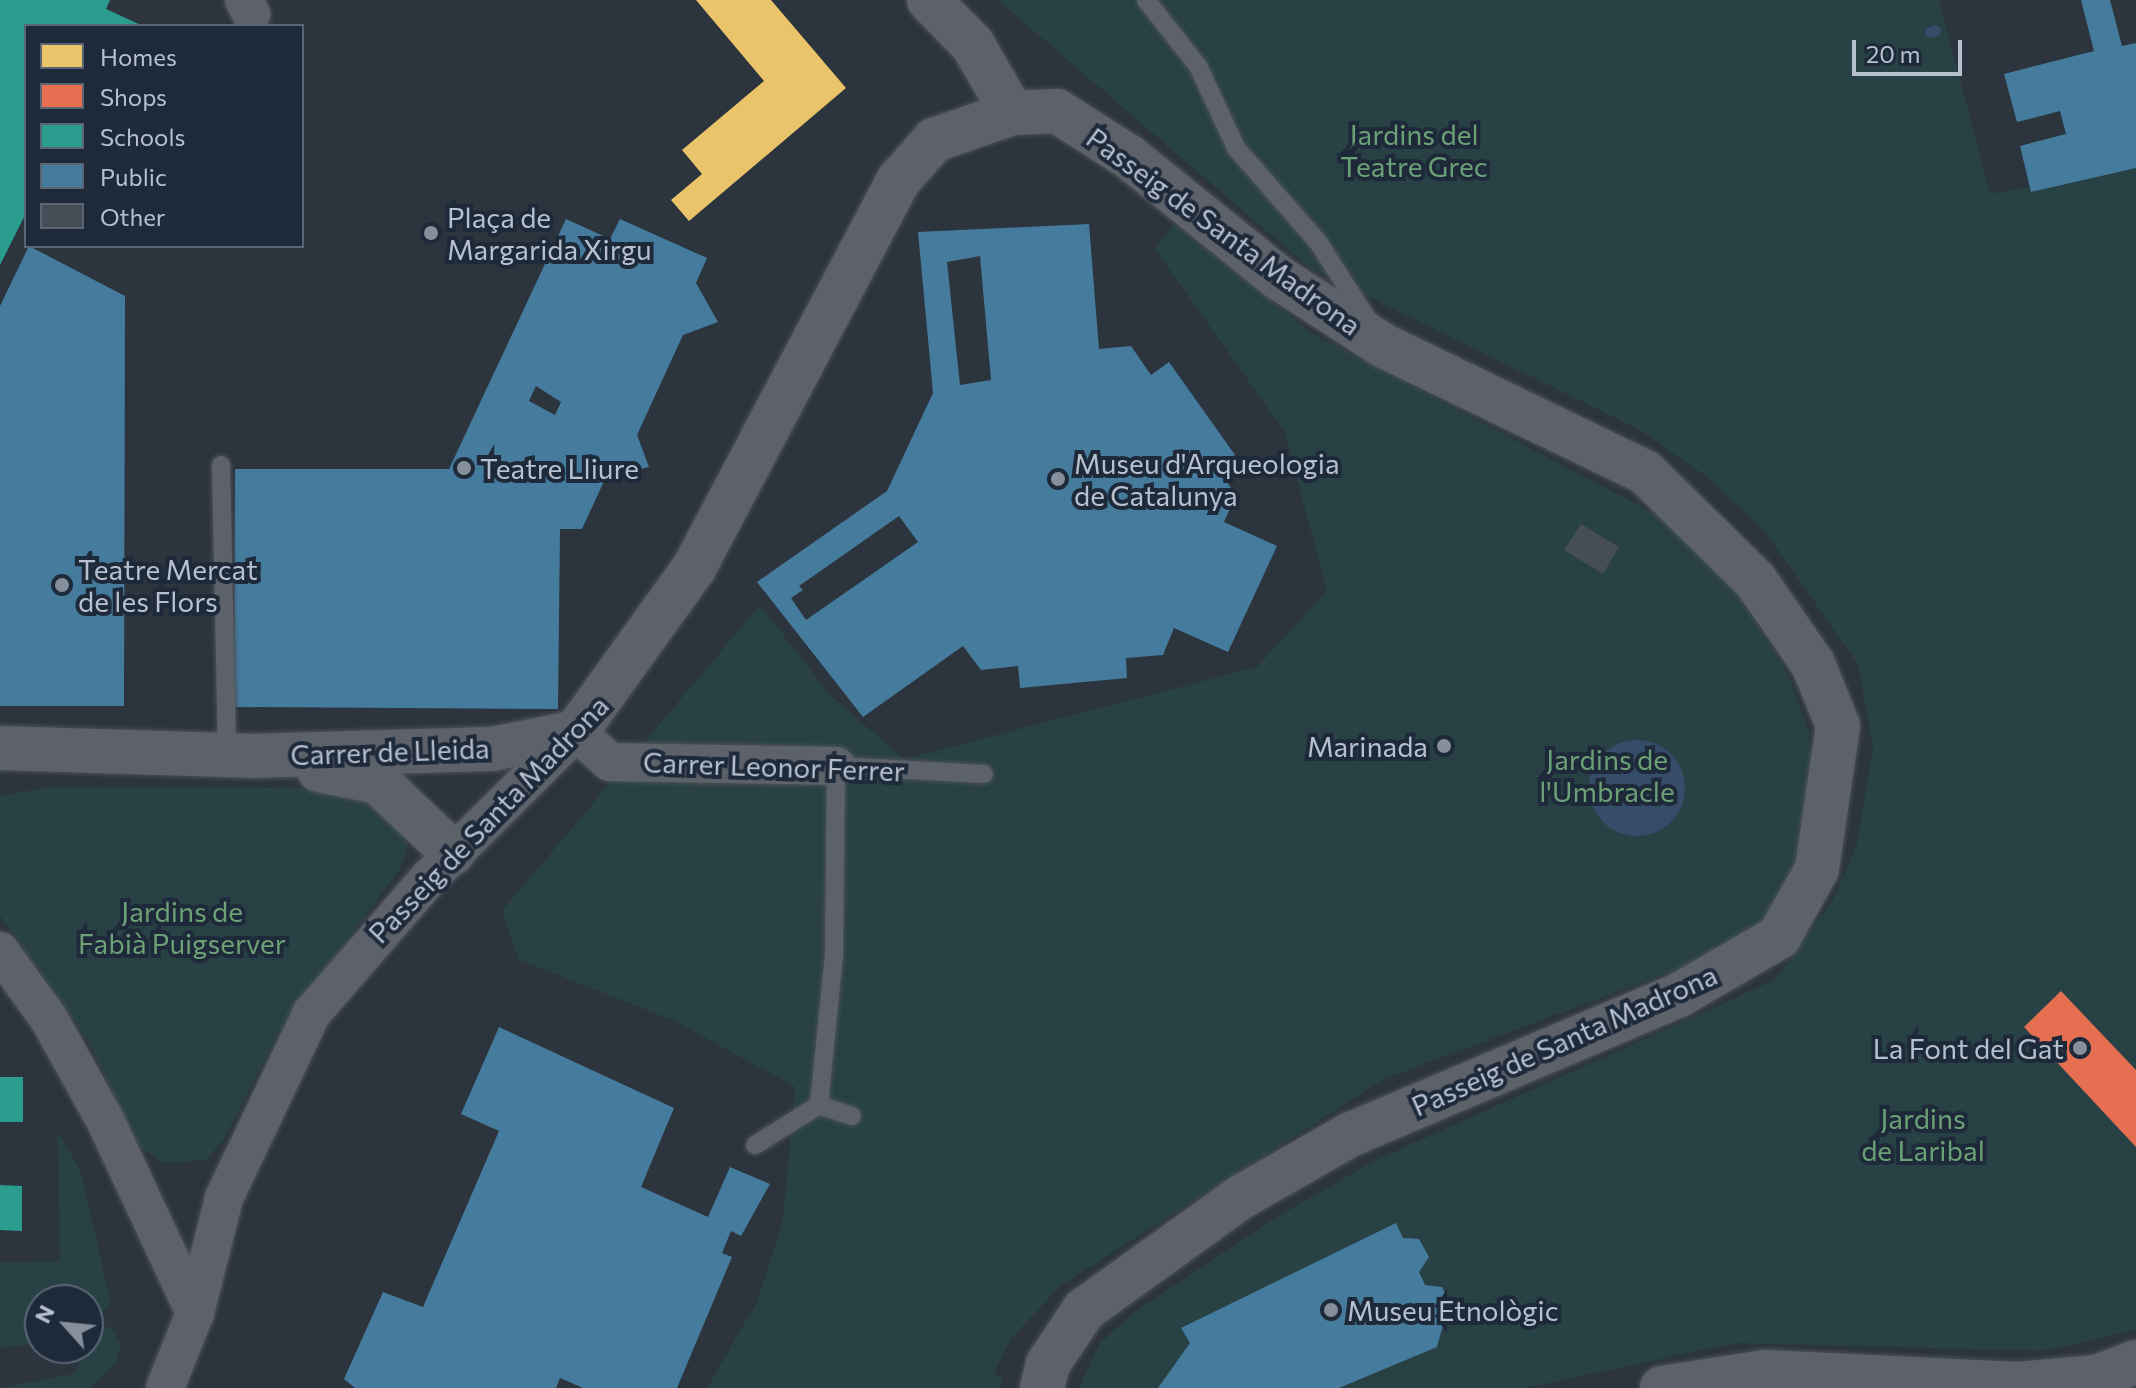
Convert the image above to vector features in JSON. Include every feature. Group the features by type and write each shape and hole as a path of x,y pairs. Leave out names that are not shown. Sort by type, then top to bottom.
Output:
{"street":[{"path":"929,0 973,45 1012,113"},
{"name":"Passeig de Santa Madrona","path":"165,1388 195,1313 230,1185 312,1013 453,853 576,732 694,568 898,181 934,140 1012,113 1057,111 1129,157 1279,278 1384,346 1645,472 1755,580 1813,664 1838,726 1817,869 1779,937 1679,995 1351,1134 1241,1197 1084,1310 1048,1364 1042,1388"},
{"name":"Carrer de Lleida","path":"0,748 239,756 492,749 576,732"},
{"name":"Carrer Leonor Ferrer","path":"576,732 610,762 836,766"},
{"name":"Carrer de Lleida","path":"239,756 378,782 453,853"},
{"path":"0,951 49,1019 106,1122 195,1313"},
{"path":"1662,1388 1765,1372 2018,1384 2097,1377 2136,1362"}],"lane":[{"path":"1146,0 1198,66 1236,148 1318,242 1384,346"},
{"path":"221,465 239,756"},
{"path":"819,1105 834,956 836,766"},
{"name":"Carrer Leonor Ferrer","path":"836,766 984,774"},
{"path":"819,1105 852,1116"},
{"path":"755,1145 819,1105"}],"green space":[{"name":"Jardins de Laribal","path":"998,0 1939,0 1990,194 2136,168 2136,1330 2043,1351 1735,1343 1525,1388 1079,1388 1100,1343 1133,1313 1277,1217 1372,1162 1775,980 1833,900 1857,844 1873,748 1858,664 1766,533 1710,479 1640,430 1308,267"},
{"name":"Jardins de l'Umbracle","path":"1174,224 1313,334 1657,515 1725,576 1788,674 1809,732 1814,789 1803,846 1759,928 1673,971 1384,1079 1062,1285 1013,1336 994,1373 1002,1378 1000,1388 707,1388 758,1300 783,1219 795,1087 677,1022 518,959 502,911 760,605 830,695 904,759 1257,667 1327,591 1284,431 1155,249"},
{"name":"Jardins de Fabià Puigserver","path":"50,787 352,788 386,807 409,847 398,872 279,1032 223,1141 205,1160 164,1163 138,1146 87,1038 0,916 0,796"},
{"path":"58,1132 81,1172 111,1304 104,1310 104,1284 24,1284 24,1345 0,1348 0,1263 60,1262"},
{"path":"110,1327 121,1343 115,1363 89,1388 0,1388 73,1374 79,1364 104,1364 104,1328"}],"water":[{"path":"1637,740 1655,744 1671,754 1681,770 1685,788 1681,806 1671,822 1655,832 1637,836 1619,832 1603,822 1593,806 1589,788 1593,770 1603,754 1619,744"}],"building: Homes":[{"path":"696,0 771,0 846,88 689,221 671,200 702,174 682,150 764,81"}],"building: Shops":[{"name":"La Font del Gat","path":"2061,991 2136,1070 2136,1147 2024,1027"}],"building: Schools":[{"path":"0,0 110,0 106,9 139,24 24,24 24,217 0,265"},
{"path":"0,1077 23,1077 23,1122 0,1122"},
{"path":"0,1185 22,1186 22,1231 0,1230"}],"building: Public":[{"path":"2081,0 2110,0 2122,46 2136,43 2136,168 2031,192 2020,146 2066,134 2060,111 2017,122 2004,74 2094,51"},
{"path":"566,219 610,239 620,219 707,258 696,283 718,322 683,335 637,435 649,467 606,477 582,529 560,529 558,709 234,707 235,469 449,469","holes":["536,386 561,402 555,415 529,401"]},
{"name":"Museu d'Arqueologia de Catalunya","path":"1089,224 1099,349 1131,346 1151,375 1169,362 1235,455 1217,468 1236,495 1224,522 1277,546 1228,652 1174,628 1163,655 1126,658 1127,678 1020,688 1018,666 981,670 963,646 863,717 757,582 887,491 933,393 918,232","holes":["980,256 991,380 960,385 947,262","899,516 918,542 806,620 791,598 803,590 799,586"]},
{"name":"Teatre Mercat de les Flors","path":"28,248 125,296 124,706 0,706 0,306"},
{"path":"499,1027 674,1108 641,1187 708,1217 730,1167 770,1184 741,1236 731,1231 722,1253 732,1257 677,1388 583,1388 560,1378 556,1388 355,1388 344,1379 383,1292 423,1307 499,1131 461,1114"},
{"name":"Museu Etnològic","path":"1396,1223 1403,1238 1419,1239 1429,1257 1419,1272 1425,1285 1442,1287 1449,1303 1437,1347 1339,1388 1158,1388 1190,1343 1181,1328"}],"building: Other":[{"path":"1581,524 1619,547 1603,574 1564,550"}],"waterway":[{"path":"1930,32 1935,30"}],"place":[{"name":"Plaça de Margarida Xirgu","path":"431,233"},
{"name":"Teatre Lliure","path":"464,468"},
{"name":"Museu d'Arqueologia de Catalunya","path":"1058,479"},
{"name":"Teatre Mercat de les Flors","path":"62,585"},
{"name":"Marinada","path":"1444,746"},
{"name":"La Font del Gat","path":"2080,1048"},
{"name":"Museu Etnològic","path":"1331,1310"}],"park label":[{"name":"Jardins del Teatre Grec","path":"1414,150"}]}
